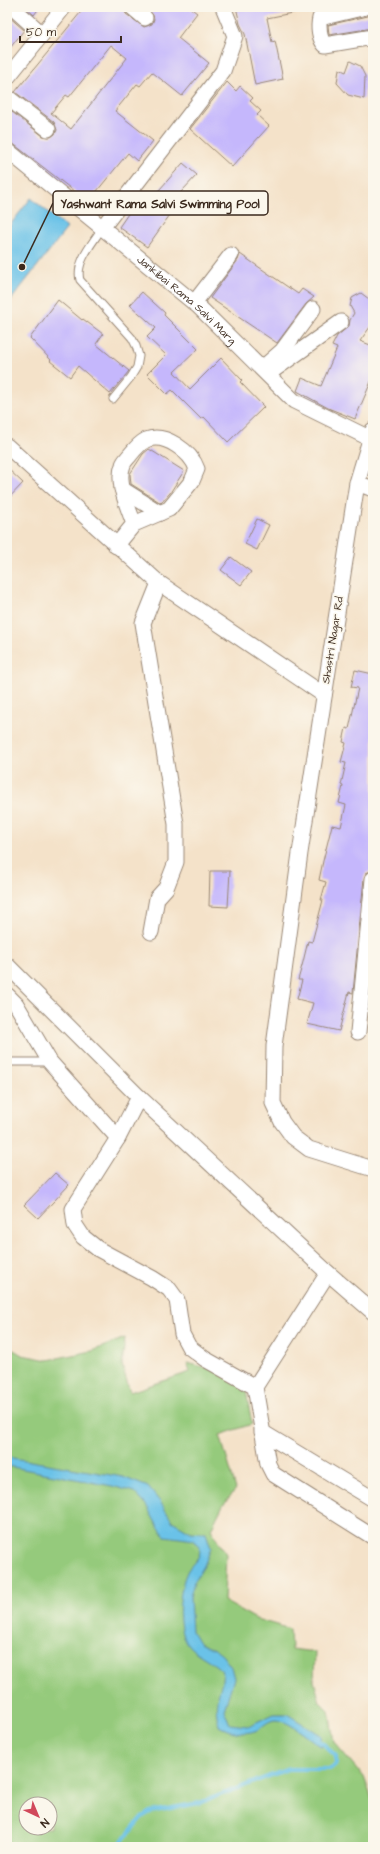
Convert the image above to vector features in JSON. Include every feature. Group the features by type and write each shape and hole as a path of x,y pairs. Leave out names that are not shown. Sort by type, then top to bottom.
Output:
{"street":[{"path":"12,7 42,34"},
{"path":"7,78 64,7"},
{"path":"132,7 145,18"},
{"path":"102,228 223,71 235,36 223,7"},
{"path":"366,7 320,18 318,24 322,42 325,45 373,37"},
{"path":"7,97 48,129"},
{"name":"Jankibai Rama Salvi Marg","path":"7,150 194,302 294,401 372,435"},
{"path":"194,302 231,255"},
{"path":"265,371 313,309"},
{"path":"265,371 341,322"},
{"name":"Shastri Nagar Rd","path":"372,435 357,483 300,853 274,1046 273,1103 282,1122 293,1137 309,1149 373,1169"},
{"path":"116,546 134,524 169,509 192,481 197,469 194,462 177,445 158,439 146,440 135,449 123,464 122,489 134,524"},
{"path":"7,446 116,546 159,582 324,695"},
{"path":"357,483 373,489"},
{"path":"122,489 160,513"},
{"path":"151,932 157,898 166,888 176,862 176,824 143,623 159,582"},
{"path":"358,1032 373,879"},
{"path":"7,965 139,1098 328,1273 373,1312"},
{"path":"7,995 16,1004 50,1062 118,1138"},
{"path":"139,1098 118,1138 73,1209 75,1225 83,1237 98,1249 152,1278 169,1289 177,1300 182,1334 189,1346 205,1359 255,1387"},
{"path":"328,1273 255,1387 262,1432 268,1464 273,1474 373,1537"},
{"path":"262,1432 373,1499"}],"lane":[{"path":"102,228 80,265 78,272 80,280 132,338 139,356 137,367 132,377 113,399"},
{"path":"7,1062 50,1062"}],"green space":[{"path":"125,1338 122,1365 130,1392 190,1372 187,1363 216,1370 246,1390 252,1424 220,1435 236,1489 223,1505 211,1529 226,1554 224,1601 256,1619 290,1629 291,1649 315,1652 314,1681 320,1702 329,1711 334,1742 364,1777 373,1802 373,1847 7,1847 7,1346 22,1355 48,1360 92,1351"}],"water":[{"path":"31,198 67,228 7,305 7,229"},
{"path":"7,1457 123,1477 148,1487 161,1503 172,1521 191,1532 206,1533 211,1548 204,1566 194,1582 190,1597 192,1631 199,1643 214,1649 222,1655 231,1667 234,1678 224,1710 230,1724 248,1726 274,1714 287,1714 321,1735 322,1747 294,1727 282,1721 270,1721 258,1730 246,1733 227,1730 219,1726 216,1710 223,1672 190,1647 183,1636 181,1629 180,1604 182,1586 187,1572 198,1557 200,1551 194,1540 165,1536 146,1505 134,1492 112,1486 7,1466"}],"building":[{"path":"25,7 40,7 34,15"},
{"path":"85,7 123,7 126,14 144,27 152,24 154,19 153,15 146,7 189,7 197,13 178,38 209,63 182,96 152,72 140,86 137,84 115,111 153,141 137,161 128,153 88,202 7,139 7,108 43,136 51,137 57,130 54,122 15,92","holes":["111,45 127,58 71,129 51,113 66,95 69,97"]},
{"path":"236,7 296,7 297,12 267,18 272,42 275,41 283,79 255,85 245,34 240,24"},
{"path":"373,12 373,28 329,35 328,25 368,16"},
{"path":"7,15 24,30 7,52"},
{"path":"350,61 360,66 365,76 364,99 348,95 337,83 339,69 346,72"},
{"path":"227,82 236,91 240,86 253,98 250,101 261,111 257,115 269,126 232,167 190,129"},
{"path":"183,163 197,175 166,208 172,212 147,247 119,227 143,192 152,198"},
{"path":"240,254 298,294 302,289 314,297 306,304 277,343 210,298 238,260"},
{"path":"142,292 165,313 164,315 198,349 174,372 190,389 221,358 242,380 240,382 264,407 228,442 204,417 201,419 172,390 167,394 147,374 166,355 147,337 156,328 130,305"},
{"path":"361,293 373,302 373,323 360,341 373,346 373,377 355,419 328,408 297,391 302,378 321,386 337,348 332,346 337,336 349,326 350,320 354,313 350,306 352,298"},
{"path":"58,300 82,320 83,319 103,334 96,344 129,371 110,394 78,366 70,377 50,361 51,360 30,338"},
{"path":"149,449 184,471 170,493 161,503 131,484 130,474 143,454"},
{"path":"7,468 23,483 7,500"},
{"path":"257,519 269,525 257,550 245,544"},
{"path":"231,557 251,572 241,585 221,570"},
{"path":"355,670 373,674 373,861 371,871 366,873 364,878 353,993 349,992 339,1031 307,1024 313,1003 297,999 302,980 298,980 308,941 312,942 323,900 321,900 326,882 319,880 332,825 341,827 346,805 339,803 346,763 341,762 346,743 343,742 346,728 349,729 358,688 351,687"},
{"path":"210,871 230,871 228,907 209,906"},
{"path":"55,1173 69,1185 38,1218 24,1205"}],"waterway":[{"path":"117,1847 142,1817 150,1812 199,1803 288,1769 330,1769 336,1764 336,1756 317,1738"}],"place":[{"name":"Yashwant Rama Salvi Swimming Pool","path":"22,267"}]}
